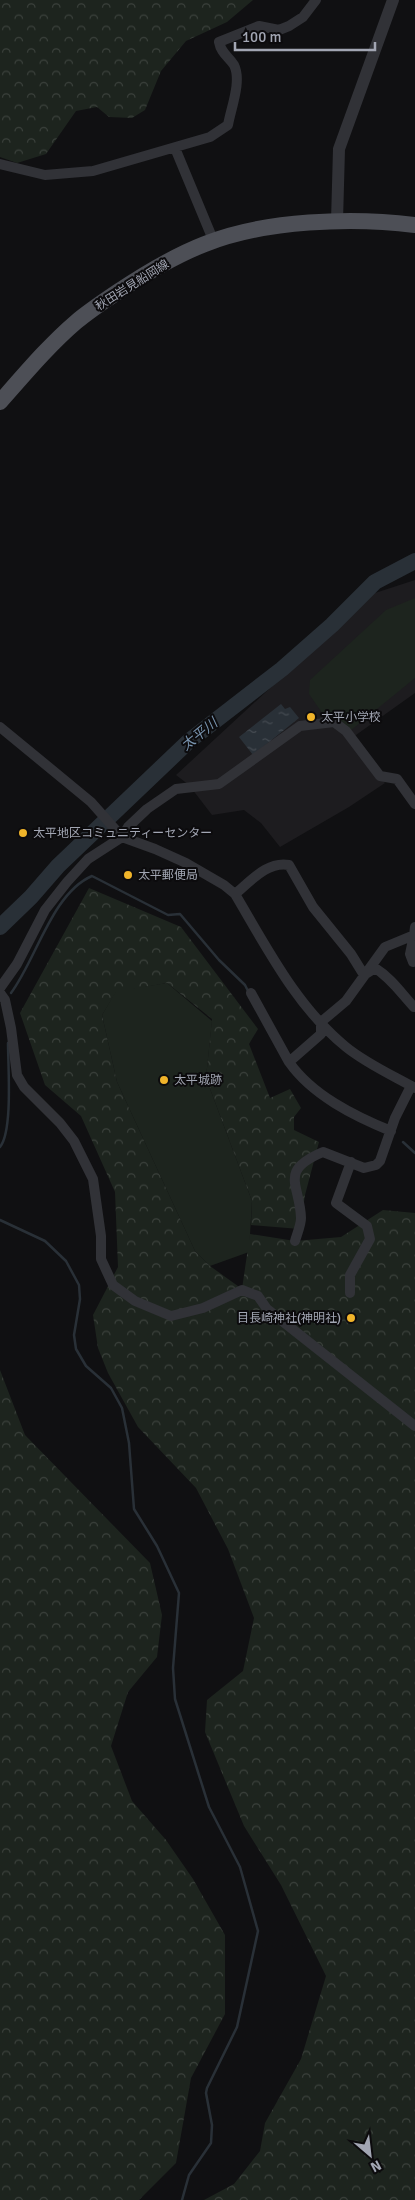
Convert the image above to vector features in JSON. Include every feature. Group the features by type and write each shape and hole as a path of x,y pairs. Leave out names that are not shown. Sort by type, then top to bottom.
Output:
{"main road":[{"name":"秋田岩見船岡線","path":"0,402 31,367 76,322 152,269 214,242 289,224 337,221 415,225"}],"street":[{"path":"0,164 45,174 93,171 210,137 228,125 237,78 234,66 221,51 220,42 259,26 279,30 289,26 303,17 316,0"},
{"path":"337,221 339,149 393,0"},
{"path":"175,148 214,242"},
{"path":"0,988 17,964 45,910 66,882 88,859 120,835 147,809 176,789 219,784 300,726 320,722 334,722 346,730 380,776 397,779 415,804"},
{"path":"0,727 93,805 120,835 155,848 186,863 224,885 235,894 283,975 302,1002 346,1047 365,1061 413,1087 391,1131 380,1161 376,1165 364,1168 322,1152 308,1160 297,1170 294,1176 301,1218 295,1241"},
{"path":"235,894 270,867 281,864 290,865 313,907 351,954 364,975"},
{"path":"289,1062 321,1034 321,1022 346,1001 364,975 378,960 385,947 414,931"},
{"path":"413,962 410,954 414,931"},
{"path":"364,975 375,968 381,971 392,980 397,989 414,1007"},
{"path":"0,993 5,1000 11,1028 17,1075 24,1087 60,1123 74,1141 93,1179 101,1236 101,1259 113,1284 135,1301 171,1316 203,1308 242,1290 258,1296 267,1309 415,1426"},
{"path":"251,993 289,1062 305,1080 337,1104 366,1121 391,1131"},
{"path":"350,1293 350,1275 370,1239 367,1226 336,1203 351,1162"}],"shaded area":[{"name":"太平小学校","path":"415,580 415,693 349,740 385,783 349,807 280,847 261,823 244,810 212,815 189,785 176,775 372,594"}],"green space":[{"path":"0,0 253,0 227,22 186,41 161,71 145,110 132,118 109,117 97,107 76,111 46,154 17,163 0,157"},
{"path":"415,598 415,678 350,731 325,717 309,694 310,680 386,610"},
{"path":"89,888 181,927 258,1029 249,1044 270,1098 290,1089 301,1108 294,1117 294,1130 319,1142 305,1195 300,1229 251,1225 252,1201 206,1078 212,1019 167,983 116,992 102,1015 117,1082 195,1251 210,1266 242,1289 250,1234 295,1241 341,1237 383,1210 415,1213 415,2200 204,2200 234,2184 260,2151 265,2123 301,2059 326,1976 281,1885 244,1826 205,1732 207,1700 243,1671 254,1618 228,1549 196,1488 138,1427 108,1373 98,1348 93,1315 118,1267 115,1192 81,1116 45,1085 20,1013"},
{"path":"167,983 212,1021 206,1078 252,1201 249,1252 210,1266 195,1251 117,1082 102,1015 116,991"},
{"path":"0,1370 25,1435 150,1563 162,1615 157,1657 128,1692 111,1746 132,1801 166,1840 193,1879 225,1935 225,2014 191,2078 176,2163 139,2200 0,2200"}],"water":[{"path":"281,704 285,709 290,707 299,718 253,755 239,737"}],"waterway":[{"name":"太平川","path":"0,927 31,897 58,866 189,741 282,669 332,625 375,582 415,561"},
{"path":"11,993 55,912 78,885 92,876 168,915 180,914 219,960 245,985 248,991"},
{"path":"0,1147 7,1127 8,1043"},
{"path":"403,1142 415,1153"},
{"path":"0,1220 45,1241 66,1261 79,1285 80,1299 74,1335 76,1349 86,1366 111,1388 122,1408 129,1443 134,1509 157,1546 179,1593 173,1668 175,1699 209,1807 240,1867 258,1931 237,2027 207,2088 206,2093 212,2125 211,2143 189,2175 182,2200"}],"place":[{"name":"太平小学校","path":"311,717"},
{"name":"太平地区コミュニティーセンター","path":"23,833"},
{"name":"太平郵便局","path":"128,875"},
{"name":"太平城跡","path":"164,1080"},
{"name":"目長崎神社(神明社)","path":"351,1318"}]}
